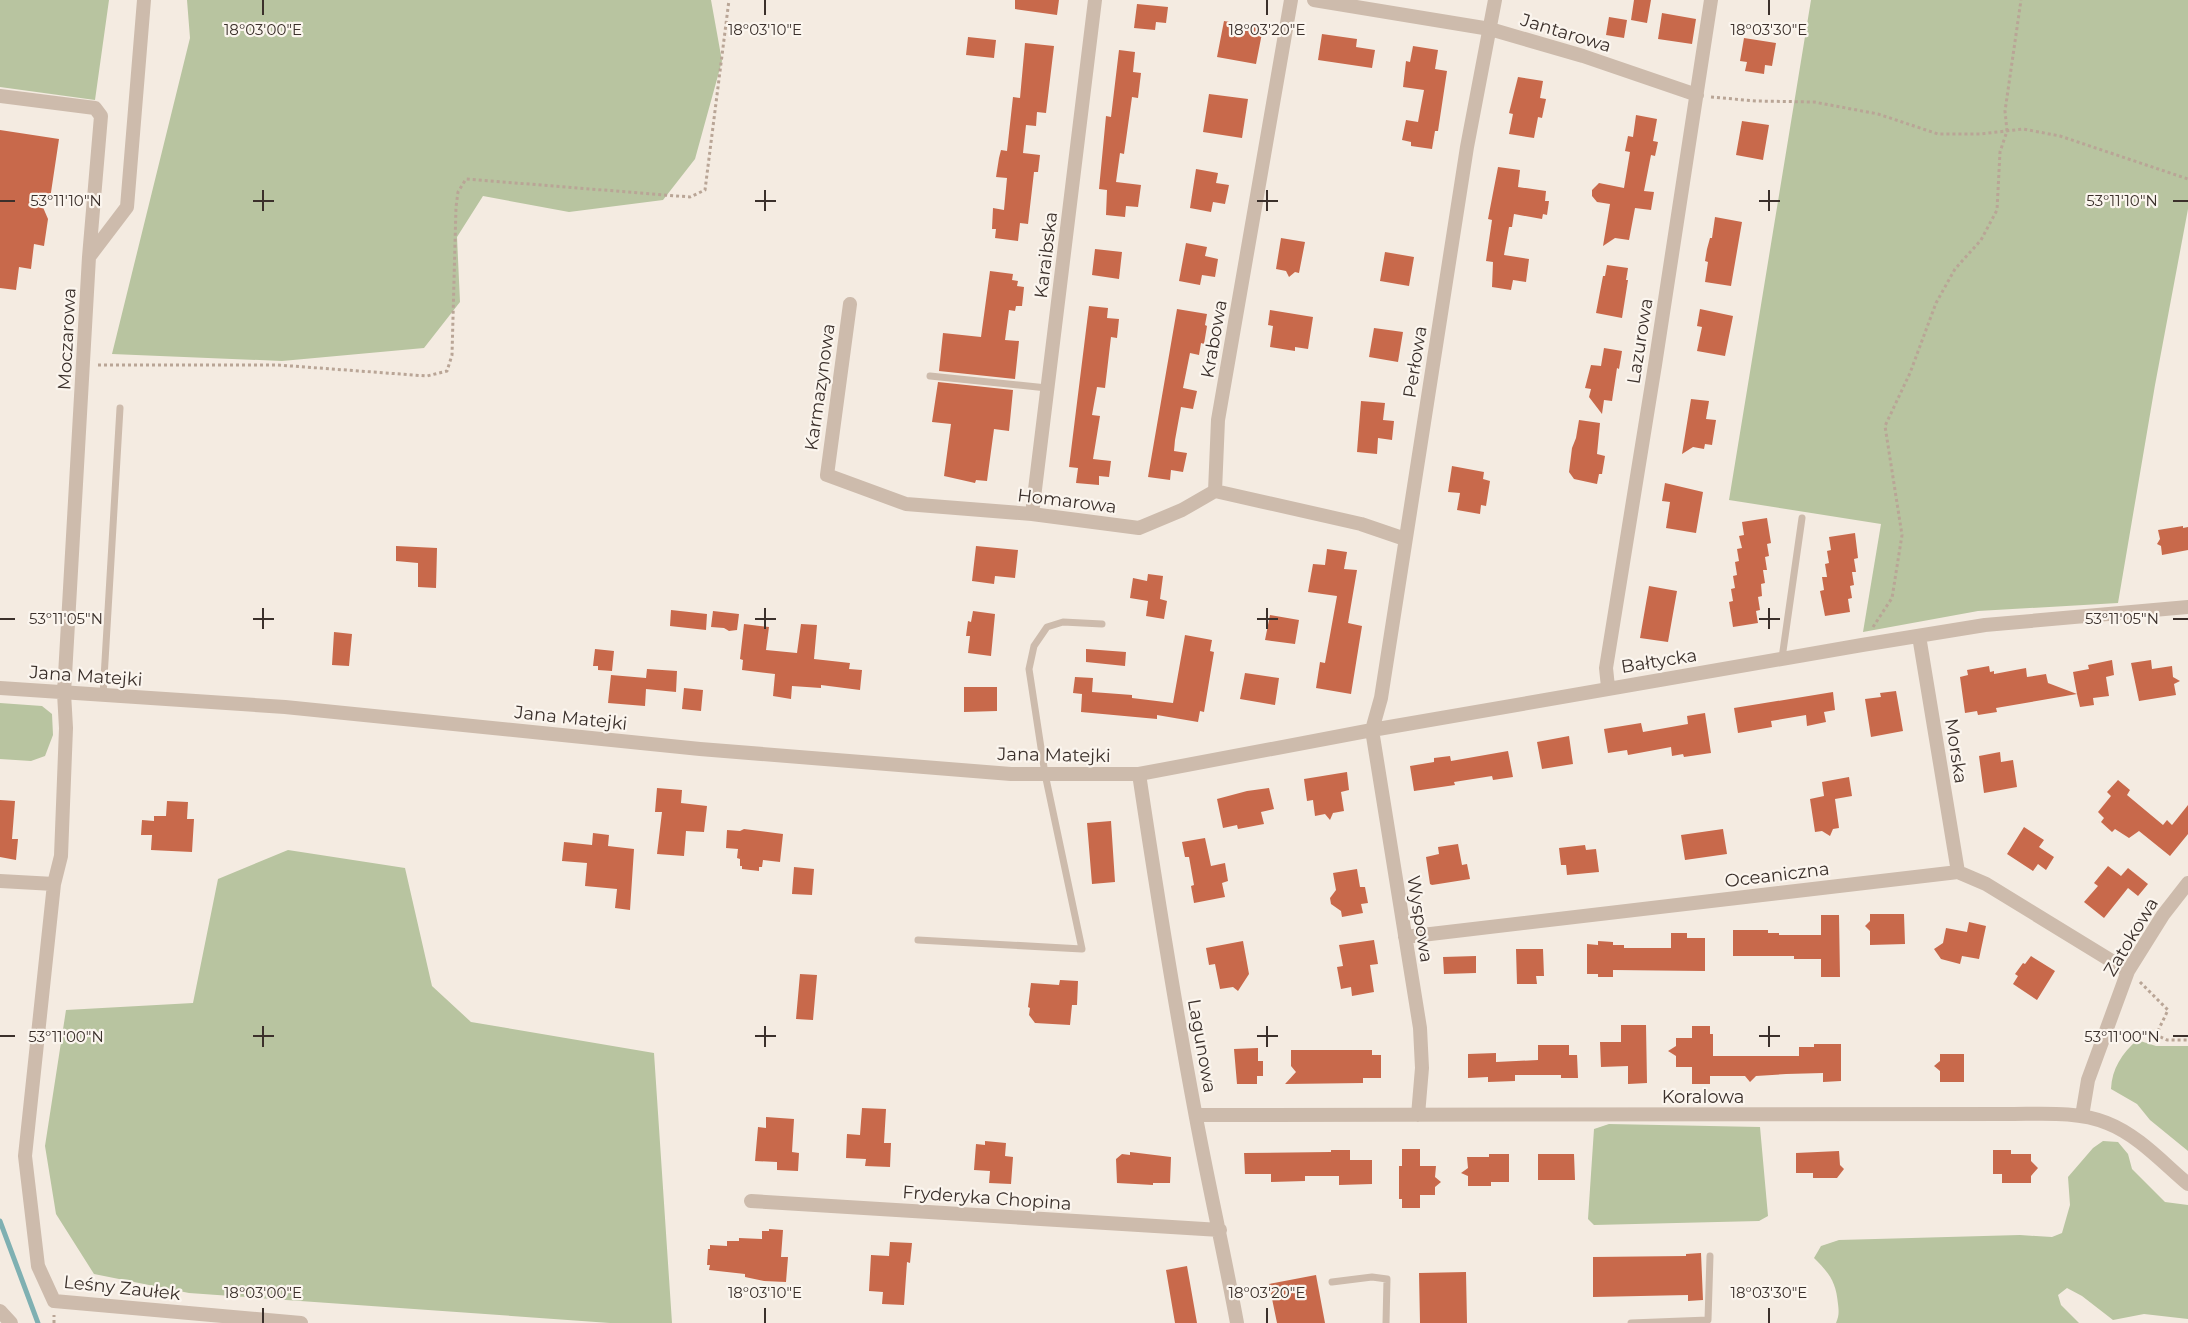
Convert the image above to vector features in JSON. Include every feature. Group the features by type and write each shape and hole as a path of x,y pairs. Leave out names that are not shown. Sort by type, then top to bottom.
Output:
{"street":[{"path":"89,257 128,207 144,0"},
{"name":"Karaibska","path":"1032,514 1095,0"},
{"name":"Krabowa","path":"1215,491 1218,420 1291,0"},
{"name":"Jantarowa","path":"1314,0 1490,29 1583,56 1697,95"},
{"name":"Perłowa","path":"1372,730 1381,698 1467,147 1495,0"},
{"name":"Lazurowa","path":"1608,687 1606,668 1711,0"},
{"name":"Moczarowa","path":"0,96 95,108 100,116 89,257 64,693 66,728 61,856 54,884"},
{"name":"Karmazynowa","path":"827,476 850,304"},
{"name":"Homarowa","path":"827,476 906,504 1032,514 1139,528 1182,510 1215,491"},
{"path":"1215,491 1361,524 1405,540"},
{"name":"Bałtycka","path":"1139,774 1608,687 1985,625 2188,608"},
{"name":"Morska","path":"1919,636 1958,872"},
{"name":"Jana Matejki","path":"0,688 285,707 700,749 1011,774 1139,774"},
{"name":"Wyspowa","path":"1372,730 1420,1028 1422,1068 1418,1114"},
{"name":"Lagunowa","path":"1139,774 1166,950 1237,1323"},
{"path":"1958,872 1986,885 2128,971"},
{"name":"Oceaniczna","path":"1405,937 1958,872"},
{"path":"0,881 54,884"},
{"name":"Zatokowa","path":"2082,1116 2088,1080 2128,971 2163,915 2188,883"},
{"name":"Leśny Zaułek","path":"54,884 25,1156 38,1266 54,1301 301,1323"},
{"name":"Koralowa","path":"1196,1115 2012,1114 2082,1116 2107,1122 2128,1134 2188,1184"},
{"name":"Fryderyka Chopina","path":"751,1201 1220,1230"},
{"path":"0,1311 10,1323"}],"lane":[{"path":"930,376 1047,388"},
{"path":"103,695 120,408"},
{"path":"1782,658 1802,518"},
{"path":"918,940 1082,949 1046,774 1029,669 1034,646 1047,627 1063,622 1102,624"},
{"path":"1631,1323 1708,1320 1710,1256"},
{"path":"1332,1282 1372,1277 1388,1279 1386,1323"}],"path":[{"path":"84,365 278,365 427,376 447,371 452,356 456,207 458,192 466,180 690,197 705,190 729,0"},
{"path":"1862,645 1892,598 1902,535 1885,426 1910,373 1936,303 1955,269 1981,240 1997,210 2000,152 2007,131 2005,111 2021,0"},
{"path":"1697,95 1756,101 1814,102 1878,114 1938,134 1980,134 2023,129 2060,136 2188,179"},
{"path":"2128,971 2168,1010 2156,1035 2167,1040 2188,1040"}],"green space":[{"path":"0,0 109,0 95,100 0,87"},
{"path":"187,0 711,0 722,61 695,159 663,200 569,212 483,196 457,237 460,302 424,348 282,361 112,354 190,38"},
{"path":"1811,0 2188,0 2188,209 2118,603 1978,611 1863,632 1881,524 1729,500"},
{"path":"0,703 42,706 52,714 53,735 45,756 31,761 0,759"},
{"path":"288,850 405,868 432,986 471,1022 654,1053 672,1323 610,1323 189,1293 94,1274 56,1214 45,1146 66,1010 193,1003 218,879"},
{"path":"2137,1040 2156,1046 2188,1046 2188,1151 2150,1120 2137,1104 2111,1089 2113,1074 2119,1062"},
{"path":"1609,1124 1760,1127 1768,1216 1759,1221 1594,1225 1588,1219 1594,1129"},
{"path":"2103,1141 2118,1142 2128,1154 2132,1169 2165,1202 2188,1205 2188,1319 2144,1314 2113,1320 2082,1296 2067,1288 2058,1295 2061,1305 2079,1323 1836,1323 1839,1309 1834,1284 1814,1258 1821,1246 1839,1240 2020,1235 2052,1237 2062,1233 2070,1205 2068,1177 2093,1148"}],"building":[{"path":"1015,0 1059,0 1057,15 1015,9"},
{"path":"1634,0 1651,0 1647,23 1631,20"},
{"path":"1137,4 1168,7 1166,23 1156,22 1155,30 1134,28"},
{"path":"1662,13 1696,19 1692,44 1658,39"},
{"path":"1609,17 1627,20 1624,38 1606,35"},
{"path":"1224,21 1263,28 1256,64 1217,57"},
{"path":"1322,34 1357,39 1356,47 1375,50 1372,68 1318,60"},
{"path":"968,37 996,40 994,58 966,55"},
{"path":"1744,38 1776,43 1772,66 1765,65 1764,74 1745,71 1747,62 1740,61"},
{"path":"1025,43 1054,46 1046,113 1037,112 1036,126 1026,125 1023,153 1040,155 1038,172 1034,172 1028,224 1020,223 1018,241 995,238 996,229 992,229 993,208 1004,210 1007,178 996,177 1001,150 1007,151 1013,97 1020,98"},
{"path":"1413,46 1438,50 1435,69 1447,71 1438,131 1435,131 1432,149 1411,146 1411,142 1402,140 1406,120 1418,122 1424,90 1403,87 1406,61 1410,62"},
{"path":"1119,50 1135,52 1133,72 1141,73 1138,98 1132,97 1124,154 1120,153 1116,182 1141,185 1138,207 1126,206 1125,217 1106,215 1107,190 1099,189 1106,116 1111,117"},
{"path":"1518,77 1543,81 1540,98 1546,99 1542,118 1538,117 1534,138 1509,134 1513,114 1509,113"},
{"path":"1209,94 1248,99 1242,138 1203,132"},
{"path":"1636,115 1657,119 1653,141 1658,142 1655,156 1651,155 1644,191 1654,192 1651,210 1635,208 1629,240 1615,238 1603,246 1610,204 1597,202 1592,196 1592,190 1599,183 1624,188 1630,152 1625,151 1628,136 1633,137"},
{"path":"1742,121 1769,125 1763,160 1736,155"},
{"path":"0,130 59,139 50,199 39,198 48,219 44,246 34,244 31,269 19,267 16,290 0,288"},
{"path":"1498,167 1520,170 1518,187 1546,191 1545,201 1549,201 1547,215 1543,214 1542,219 1514,214 1504,255 1529,259 1526,282 1513,280 1511,290 1492,287 1493,262 1486,261 1492,220 1488,219"},
{"path":"1196,169 1218,173 1216,183 1229,185 1225,204 1213,202 1211,212 1190,208"},
{"path":"1715,217 1742,222 1731,286 1705,282 1708,262 1705,261"},
{"path":"1281,238 1305,242 1299,273 1295,272 1289,277 1286,271 1276,269"},
{"path":"1186,243 1207,247 1205,256 1218,259 1215,277 1202,275 1200,285 1179,281"},
{"path":"1095,249 1122,252 1119,279 1092,275"},
{"path":"1385,252 1414,257 1409,286 1380,281"},
{"path":"1607,265 1628,268 1622,318 1596,313"},
{"path":"990,271 1013,274 1012,280 1018,281 1017,286 1024,287 1022,306 1016,306 1015,311 1009,310 1005,340 1019,341 1015,379 939,371 943,333 981,337"},
{"path":"1089,306 1108,308 1107,318 1119,319 1117,338 1111,337 1105,388 1097,387 1092,415 1100,416 1093,459 1111,461 1109,477 1099,476 1099,485 1076,483 1078,468 1069,467"},
{"path":"1177,309 1207,314 1205,325 1207,326 1204,344 1201,343 1199,355 1190,353 1183,388 1197,391 1193,409 1181,407 1175,440 1174,451 1187,453 1183,472 1171,470 1170,480 1148,477"},
{"path":"1700,309 1733,316 1725,356 1697,351 1702,327 1697,326"},
{"path":"1270,310 1313,317 1308,349 1295,347 1295,351 1270,347 1273,326 1268,325"},
{"path":"1374,328 1403,332 1398,362 1369,357"},
{"path":"1604,348 1622,351 1612,401 1604,400 1602,414 1589,397 1591,389 1585,388 1591,365 1601,366"},
{"path":"938,382 1013,390 1009,431 994,429 987,481 976,480 975,483 944,476 951,424 932,422"},
{"path":"1691,399 1709,401 1706,419 1716,420 1712,445 1705,444 1704,449 1693,447 1682,454"},
{"path":"1361,401 1385,403 1383,420 1394,421 1392,440 1378,438 1377,454 1357,452"},
{"path":"1579,420 1600,423 1597,454 1605,456 1602,474 1599,474 1597,484 1574,479 1569,472"},
{"path":"1452,466 1484,472 1483,479 1490,481 1486,506 1481,505 1480,514 1457,510 1460,493 1448,492"},
{"path":"1665,483 1703,492 1696,533 1666,528 1670,502 1662,501"},
{"path":"1767,518 1771,543 1767,544 1769,556 1765,557 1767,570 1763,570 1765,583 1761,584 1762,596 1758,597 1760,610 1756,611 1758,623 1733,627 1729,602 1733,601 1731,589 1735,588 1733,576 1737,575 1735,562 1739,561 1737,549 1742,548 1739,536 1744,535 1742,522"},
{"path":"2183,526 2183,528 2188,527 2188,550 2162,555 2161,546 2157,544 2160,539 2158,530"},
{"path":"1855,533 1858,558 1854,559 1856,572 1852,572 1854,585 1850,586 1852,598 1848,599 1850,612 1825,616 1820,591 1824,590 1822,577 1827,577 1825,564 1829,563 1827,551 1831,550 1829,537"},
{"path":"396,546 437,548 436,588 418,587 418,563 396,561"},
{"path":"976,546 1018,550 1015,578 995,576 994,584 972,581"},
{"path":"1327,549 1347,552 1344,569 1357,570 1348,623 1362,626 1351,694 1316,688 1320,662 1325,663 1337,596 1308,592 1313,564 1325,565"},
{"path":"1148,574 1163,576 1160,599 1167,601 1164,619 1146,616 1148,601 1130,598 1133,578 1147,581"},
{"path":"1649,586 1677,591 1668,642 1640,638"},
{"path":"671,610 707,614 706,630 670,626"},
{"path":"713,611 739,614 737,630 729,631 724,628 711,627"},
{"path":"973,611 995,614 991,656 968,653 970,636 966,636 968,621 971,622"},
{"path":"1270,615 1299,620 1295,644 1265,640"},
{"path":"744,624 769,627 766,650 797,653 801,624 817,625 814,659 850,663 849,669 862,670 860,690 821,685 821,688 792,686 791,699 773,696 775,674 742,670 743,660 740,659"},
{"path":"334,632 352,634 349,666 332,665"},
{"path":"1185,635 1212,640 1210,651 1214,652 1204,712 1200,711 1198,722 1157,715 1157,719 1081,712 1082,694 1073,693 1075,677 1093,678 1092,692 1132,695 1132,698 1173,703"},
{"path":"595,649 614,651 612,671 598,670 598,666 593,666"},
{"path":"1086,649 1126,652 1125,666 1086,662"},
{"path":"2112,660 2114,675 2106,677 2109,696 2093,698 2094,705 2080,707 2073,672 2089,669 2088,665"},
{"path":"2151,660 2152,669 2172,666 2173,677 2180,681 2174,684 2176,695 2139,701 2131,663"},
{"path":"1989,666 1990,672 1994,671 1994,674 2026,668 2027,677 2046,674 2048,683 2077,694 1996,708 1997,712 1978,715 1977,711 1965,713 1960,677 1968,675 1967,670"},
{"path":"647,669 677,671 676,692 646,689 645,706 608,703 611,675 646,678"},
{"path":"1245,673 1279,678 1275,705 1240,699"},
{"path":"964,687 997,687 997,711 964,712"},
{"path":"684,688 703,690 701,711 682,709"},
{"path":"1896,691 1903,731 1871,737 1865,699 1881,697 1880,693"},
{"path":"1833,692 1835,710 1824,712 1826,722 1807,726 1806,715 1771,721 1772,727 1738,733 1734,708"},
{"path":"1705,713 1711,753 1684,757 1683,754 1672,756 1671,747 1628,755 1627,750 1608,753 1604,729 1641,723 1643,732 1688,724 1687,716"},
{"path":"1569,736 1573,764 1542,769 1537,742"},
{"path":"1508,751 1513,777 1493,780 1492,776 1454,782 1455,785 1414,791 1410,766 1434,762 1434,758 1450,756 1451,761"},
{"path":"2000,752 2001,762 2013,760 2017,787 1984,793 1979,756"},
{"path":"1347,772 1349,790 1341,792 1344,811 1333,813 1330,820 1325,814 1315,816 1313,800 1307,801 1304,779"},
{"path":"1849,777 1852,796 1835,799 1839,828 1833,829 1830,836 1822,831 1815,832 1810,799 1824,796 1822,782"},
{"path":"2118,780 2130,790 2127,795 2163,825 2167,820 2172,825 2188,805 2188,834 2170,856 2139,831 2129,838 2115,829 2112,832 2101,822 2104,818 2098,812 2111,796 2107,792"},
{"path":"657,788 682,790 681,803 707,806 704,832 686,831 684,856 657,854 662,812 655,812"},
{"path":"1269,788 1274,809 1261,812 1264,824 1238,829 1237,825 1223,828 1217,799"},
{"path":"0,800 15,801 12,839 18,839 16,860 0,857"},
{"path":"167,801 188,802 187,819 194,819 192,852 151,850 152,835 141,835 142,820 154,821 154,816 166,816"},
{"path":"1111,821 1115,882 1092,884 1087,823"},
{"path":"2024,827 2044,840 2039,847 2054,857 2046,870 2038,864 2033,871 2007,854"},
{"path":"744,829 783,834 780,862 763,860 759,871 742,869 740,859 737,858 738,849 726,848 727,830"},
{"path":"1723,829 1727,854 1685,860 1681,835"},
{"path":"593,833 609,835 608,846 634,849 630,910 615,908 617,889 585,886 587,863 562,861 564,842 592,845"},
{"path":"1205,838 1211,866 1225,863 1228,881 1222,883 1225,897 1194,903 1191,886 1194,885 1189,857 1185,857 1182,842"},
{"path":"1458,844 1462,865 1467,864 1470,879 1430,884 1426,857 1439,854 1438,847"},
{"path":"1585,845 1586,850 1596,849 1599,872 1567,875 1566,865 1561,865 1559,848"},
{"path":"2108,866 2121,876 2128,868 2148,884 2138,896 2128,888 2104,918 2084,902 2098,886 2094,883"},
{"path":"794,867 814,869 812,895 792,894"},
{"path":"1357,869 1360,887 1365,887 1368,903 1361,904 1363,913 1342,917 1341,911 1331,904 1330,898 1336,890 1333,873"},
{"path":"1870,914 1904,914 1905,944 1870,945 1870,931 1865,926 1870,921"},
{"path":"1821,915 1839,915 1840,977 1821,977 1821,959 1794,959 1794,956 1733,956 1733,930 1768,930 1768,933 1779,933 1779,935 1821,935"},
{"path":"1969,922 1986,926 1979,959 1962,956 1960,964 1941,959 1934,949 1943,943 1946,928 1967,932"},
{"path":"1671,933 1687,933 1687,938 1705,938 1705,971 1613,970 1613,977 1587,974 1587,944 1598,945 1598,941 1613,942 1613,945 1624,945 1624,948 1671,948"},
{"path":"1374,940 1378,964 1370,965 1374,992 1352,996 1351,987 1341,989 1337,967 1343,966 1339,945"},
{"path":"1243,941 1249,974 1238,991 1233,987 1220,989 1215,964 1209,965 1206,948"},
{"path":"1516,949 1543,949 1544,976 1536,976 1537,984 1517,984"},
{"path":"1476,956 1476,973 1444,974 1443,957"},
{"path":"2031,956 2055,971 2037,1000 2013,984 2018,976 2015,974"},
{"path":"800,974 817,975 813,1020 796,1019"},
{"path":"1060,980 1078,981 1077,1005 1072,1005 1070,1025 1035,1023 1029,1015 1030,1008 1028,1007 1031,983 1059,985"},
{"path":"1621,1025 1646,1025 1647,1083 1628,1084 1628,1066 1601,1067 1600,1042 1621,1042"},
{"path":"1692,1026 1710,1026 1710,1034 1713,1034 1713,1056 1799,1056 1799,1047 1814,1047 1814,1044 1841,1044 1841,1081 1823,1082 1823,1073 1756,1076 1750,1082 1745,1076 1710,1076 1710,1084 1692,1084 1692,1067 1676,1067 1676,1056 1668,1051 1676,1046 1676,1038 1692,1038"},
{"path":"1538,1045 1569,1045 1569,1055 1577,1055 1578,1078 1561,1078 1561,1075 1515,1075 1515,1081 1488,1082 1488,1077 1468,1078 1468,1054 1496,1053 1496,1062 1538,1060"},
{"path":"1258,1048 1258,1061 1263,1061 1263,1076 1257,1076 1257,1084 1237,1084 1234,1049"},
{"path":"1291,1050 1372,1050 1372,1055 1381,1055 1381,1078 1363,1078 1363,1083 1285,1084 1296,1072 1291,1066"},
{"path":"1940,1054 1964,1054 1964,1082 1940,1082 1940,1071 1934,1066 1940,1061"},
{"path":"862,1108 886,1109 884,1143 891,1143 890,1167 865,1166 866,1159 846,1158 847,1134 860,1135"},
{"path":"766,1117 794,1119 792,1152 799,1153 798,1171 777,1170 777,1162 755,1161 758,1127 766,1128"},
{"path":"985,1141 1006,1143 1005,1156 1013,1157 1011,1184 989,1183 990,1171 974,1170 976,1144 985,1145"},
{"path":"1402,1149 1420,1149 1420,1166 1436,1166 1435,1177 1441,1182 1435,1187 1435,1195 1420,1195 1420,1208 1402,1208 1402,1199 1399,1199 1399,1166 1402,1166"},
{"path":"1331,1150 1350,1150 1350,1160 1372,1160 1372,1184 1339,1185 1339,1176 1305,1176 1305,1181 1271,1182 1271,1174 1245,1174 1244,1153 1331,1152"},
{"path":"1993,1150 2011,1150 2011,1154 2031,1154 2031,1161 2038,1168 2031,1176 2031,1183 2002,1183 2002,1174 1993,1174"},
{"path":"1839,1151 1840,1165 1844,1169 1837,1178 1813,1178 1813,1173 1796,1173 1796,1153"},
{"path":"1130,1152 1171,1157 1170,1183 1153,1183 1153,1185 1117,1183 1116,1159 1122,1154 1130,1155"},
{"path":"1489,1154 1509,1154 1509,1182 1491,1182 1491,1186 1468,1186 1468,1176 1461,1173 1468,1168 1467,1157 1489,1157"},
{"path":"1538,1154 1574,1154 1575,1180 1538,1180"},
{"path":"769,1229 783,1230 781,1257 788,1257 786,1282 764,1281 745,1277 745,1274 709,1270 710,1265 707,1265 710,1245 727,1246 727,1241 739,1241 739,1238 762,1239 762,1231 769,1231"},
{"path":"890,1242 912,1243 910,1263 907,1262 904,1305 882,1304 883,1292 869,1291 871,1255 889,1256"},
{"path":"1701,1253 1703,1300 1688,1301 1688,1295 1593,1297 1593,1257 1686,1256 1686,1254"},
{"path":"1187,1266 1197,1323 1175,1323 1166,1270"},
{"path":"1466,1272 1467,1323 1420,1323 1419,1273"},
{"path":"1316,1275 1325,1323 1277,1323 1269,1284"}],"waterway":[{"path":"0,1221 38,1323"}]}
